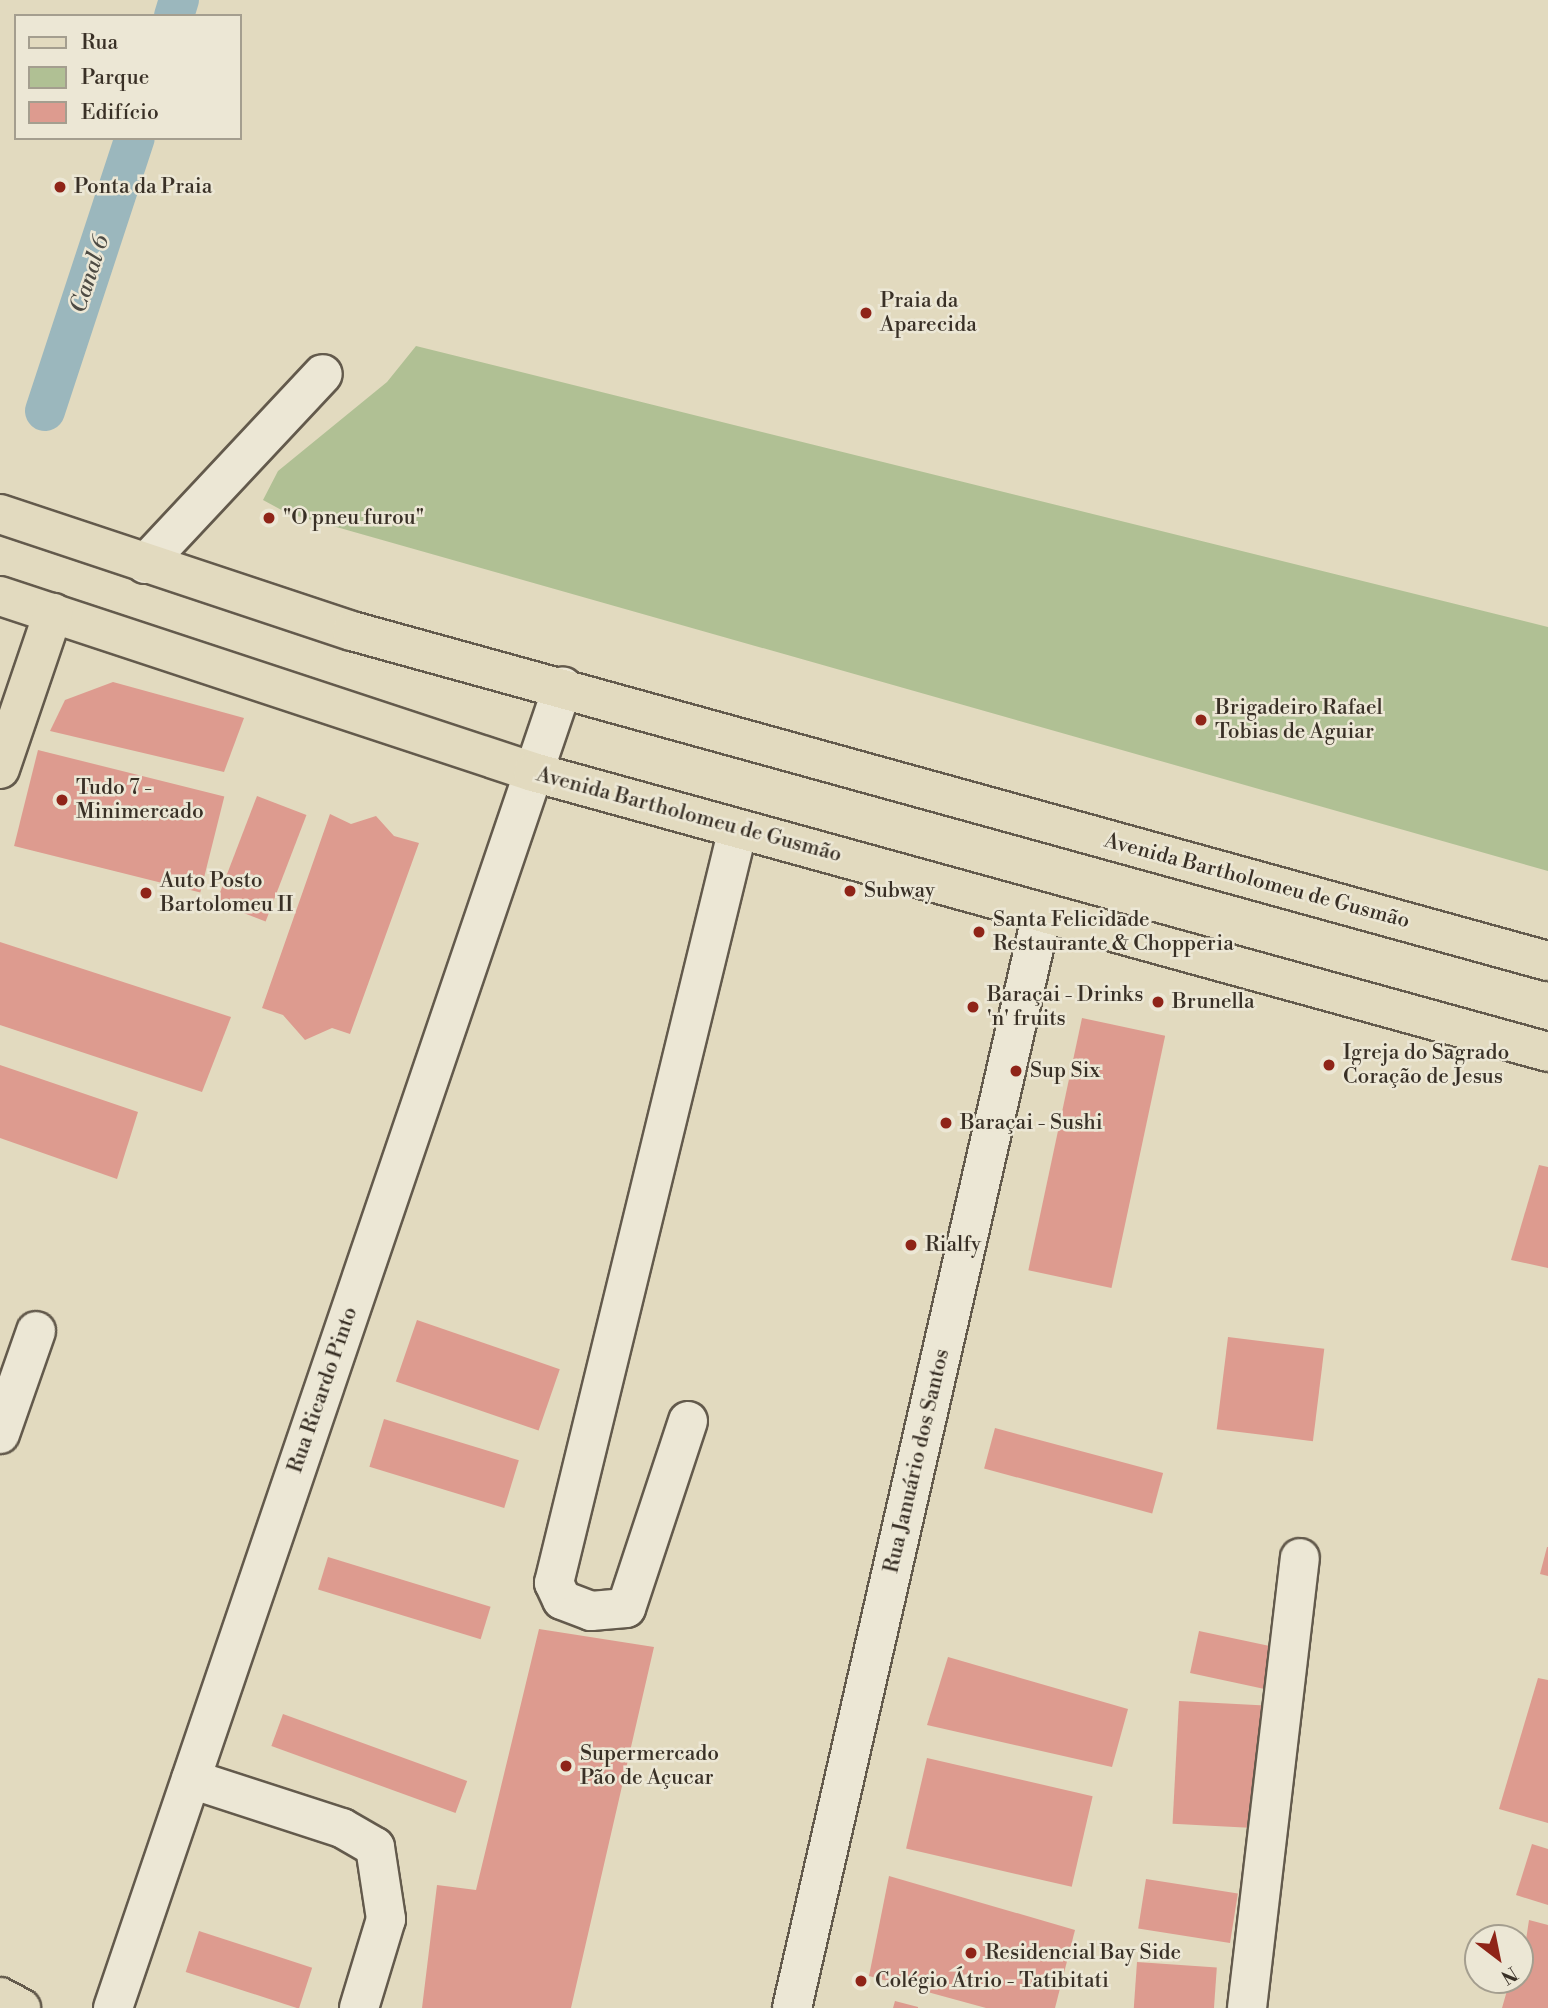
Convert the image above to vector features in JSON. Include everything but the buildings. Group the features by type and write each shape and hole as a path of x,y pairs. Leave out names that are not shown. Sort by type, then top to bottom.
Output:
{"main road":[{"name":"Avenida Bartholomeu de Gusmão","path":"0,514 352,631 563,686 1548,961"},
{"path":"0,532 57,535"},
{"name":"Avenida Bartholomeu de Gusmão","path":"0,596 533,772 1548,1052"},
{"path":"0,769 53,613"},
{"path":"0,1997 21,2008"}],"street":[{"path":"145,564 323,374"},
{"name":"Rua Ricardo Pinto","path":"113,2008 563,686"},
{"path":"688,1420 626,1608 591,1611 562,1600 554,1583 738,829"},
{"name":"Rua Januário dos Santos","path":"792,2008 1042,913"},
{"path":"4,1411 36,1331"},
{"path":"1247,2008 1300,1558"},
{"path":"191,1779 342,1828 375,1847 386,1919 359,2008"}],"green space":[{"path":"416,346 1548,627 1548,871 287,513 263,500 278,471 387,382"}],"waterway":[{"name":"Canal 6","path":"175,14 179,0"},
{"name":"Canal 6","path":"45,411 134,140"}],"place":[{"name":"Ponta da Praia","path":"60,187"},
{"name":"Praia da Aparecida","path":"866,313"},
{"name":"\"O pneu furou\"","path":"269,518"},
{"name":"Brigadeiro Rafael Tobias de Aguiar","path":"1201,720"},
{"name":"Tudo 7 - Minimercado","path":"62,800"},
{"name":"Subway","path":"850,891"},
{"name":"Auto Posto Bartolomeu II","path":"146,893"},
{"name":"Santa Felicidade Restaurante & Chopperia","path":"979,932"},
{"name":"Brunella","path":"1158,1002"},
{"name":"Baraçai - Drinks 'n' fruits","path":"973,1007"},
{"name":"Igreja do Sagrado Coração de Jesus","path":"1329,1065"},
{"name":"Sup Six","path":"1016,1071"},
{"name":"Baraçai - Sushi","path":"946,1123"},
{"name":"Rialfy","path":"911,1245"},
{"name":"Supermercado Pão de Açucar","path":"566,1766"},
{"name":"Residencial Bay Side","path":"971,1953"},
{"name":"Colégio Átrio - Tatibitati","path":"861,1981"}]}
